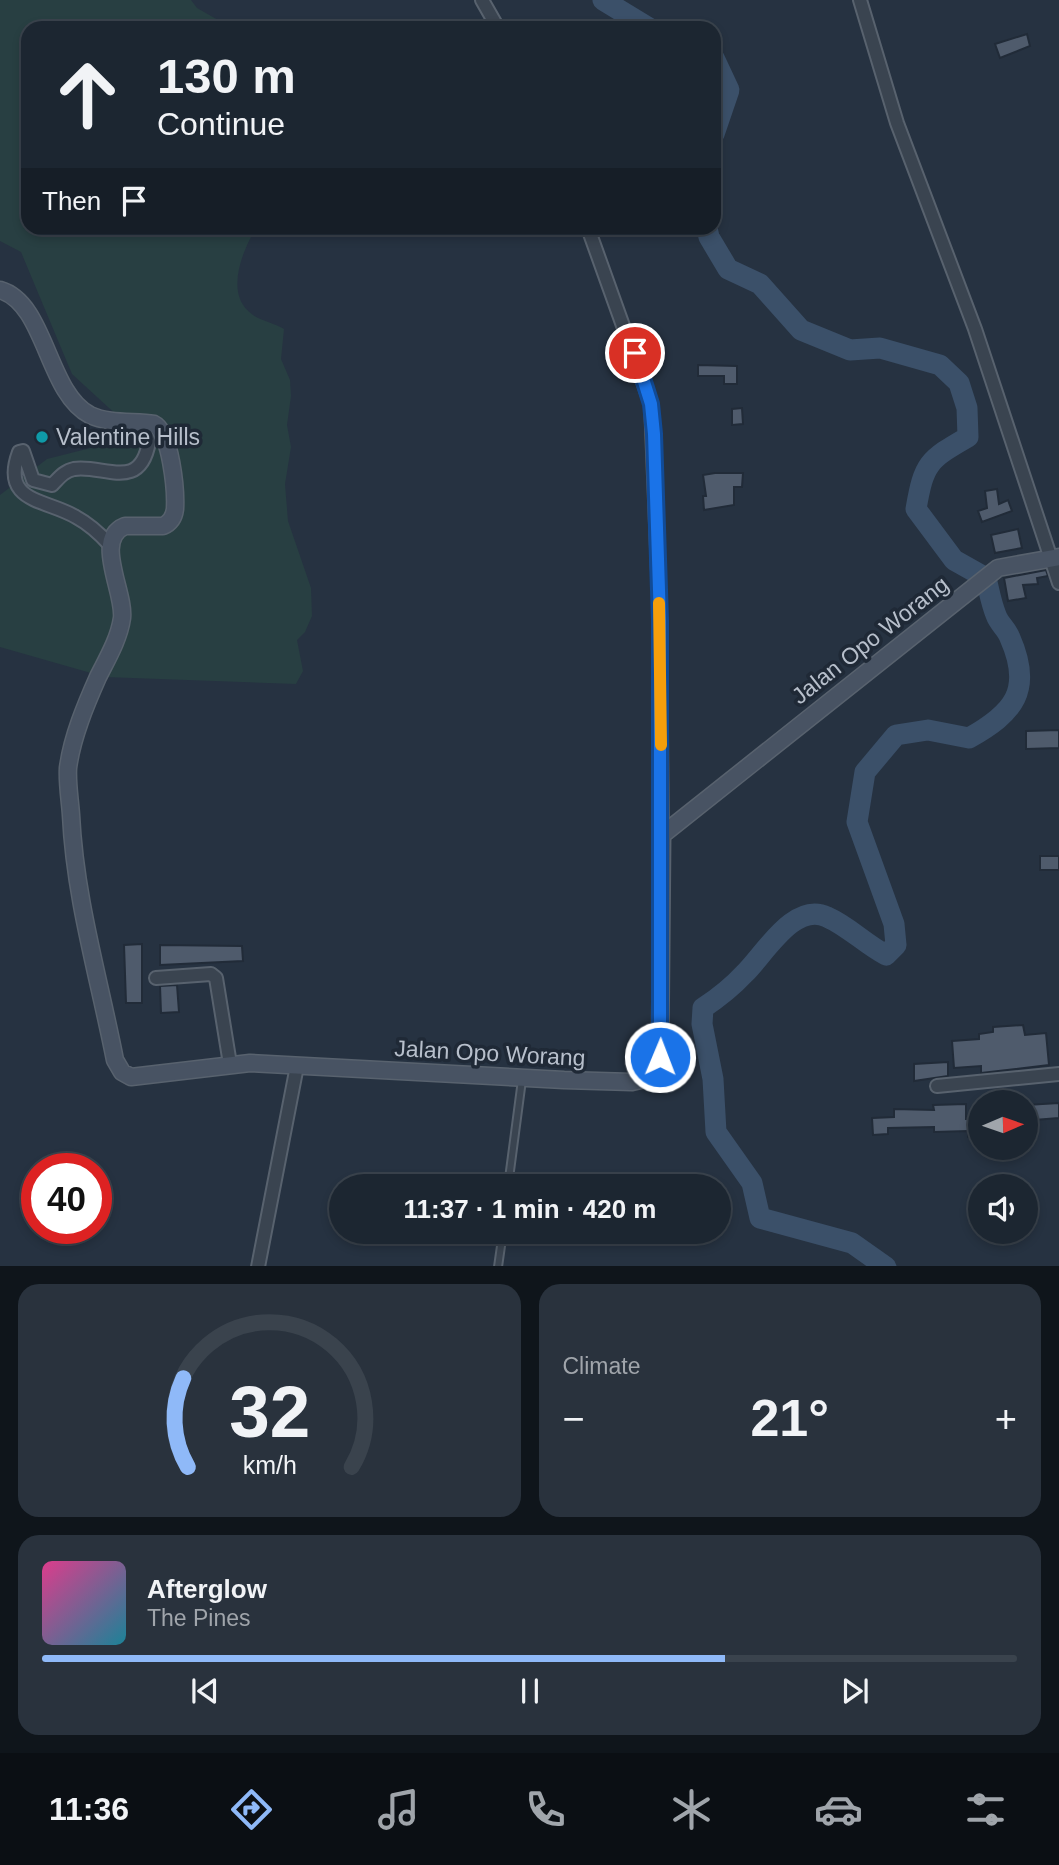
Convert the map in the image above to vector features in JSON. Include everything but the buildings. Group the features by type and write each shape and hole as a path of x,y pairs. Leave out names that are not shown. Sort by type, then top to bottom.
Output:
{"street":[{"path":"482,0 494,21"},
{"path":"860,0 901,135 975,329 1055,558 1059,583"},
{"path":"591,235 651,404 660,621 662,835"},
{"path":"0,290 19,299 68,393 83,411 100,419 134,422 155,424 165,434 175,510 168,524 163,526 118,529 110,545 76,517 23,496 15,479 15,462 19,452 23,451 33,480 42,485 52,485 65,471 75,468 121,475 130,472 146,453 149,442 145,432 134,422"},
{"name":"Jalan Opo Worang","path":"110,545 110,556 121,595 121,621 86,702 68,768 72,842 80,909 115,1060 122,1072 138,1077 230,1064 632,1082 654,1077 660,1057 662,835 998,568 1055,558"},
{"path":"156,978 211,974 216,978 230,1064"},
{"path":"258,1266 297,1066"},
{"path":"937,1086 1059,1074"}],"lane":[{"path":"510,1174 523,1078"},
{"path":"498,1266 501,1244"}],"green space":[{"path":"0,0 191,0 197,8 220,21 21,21 21,235 252,235 241,260 237,284 244,306 253,315 284,329 281,359 290,380 291,396 287,425 291,447 285,484 288,521 311,588 312,616 305,632 297,640 303,671 296,684 105,677 0,647 0,495 47,459 170,428 121,419 72,374 21,252 0,241"}],"waterway":[{"path":"603,0 638,21"},
{"path":"721,73 729,90 721,113"},
{"path":"709,235 728,269 760,284 801,330 850,350 880,348 940,365 959,383 967,408 968,437 944,451 930,464 925,472 916,509 954,560 986,578 994,610 1010,638 1020,672 1015,698 1008,709 985,729 969,738 928,730 896,735 865,772 857,822 894,924 896,945 886,955 827,917 815,914 803,916 781,932 739,979 703,1008 702,1024 713,1079 716,1132 752,1183 760,1218 852,1243 885,1266"}],"slow traffic":[{"path":"659,603 661,745"}],"place":[{"name":"Valentine Hills","path":"42,437"}],"route":[{"path":"635,353 647,386 654,434 660,621 660,1057"}]}
